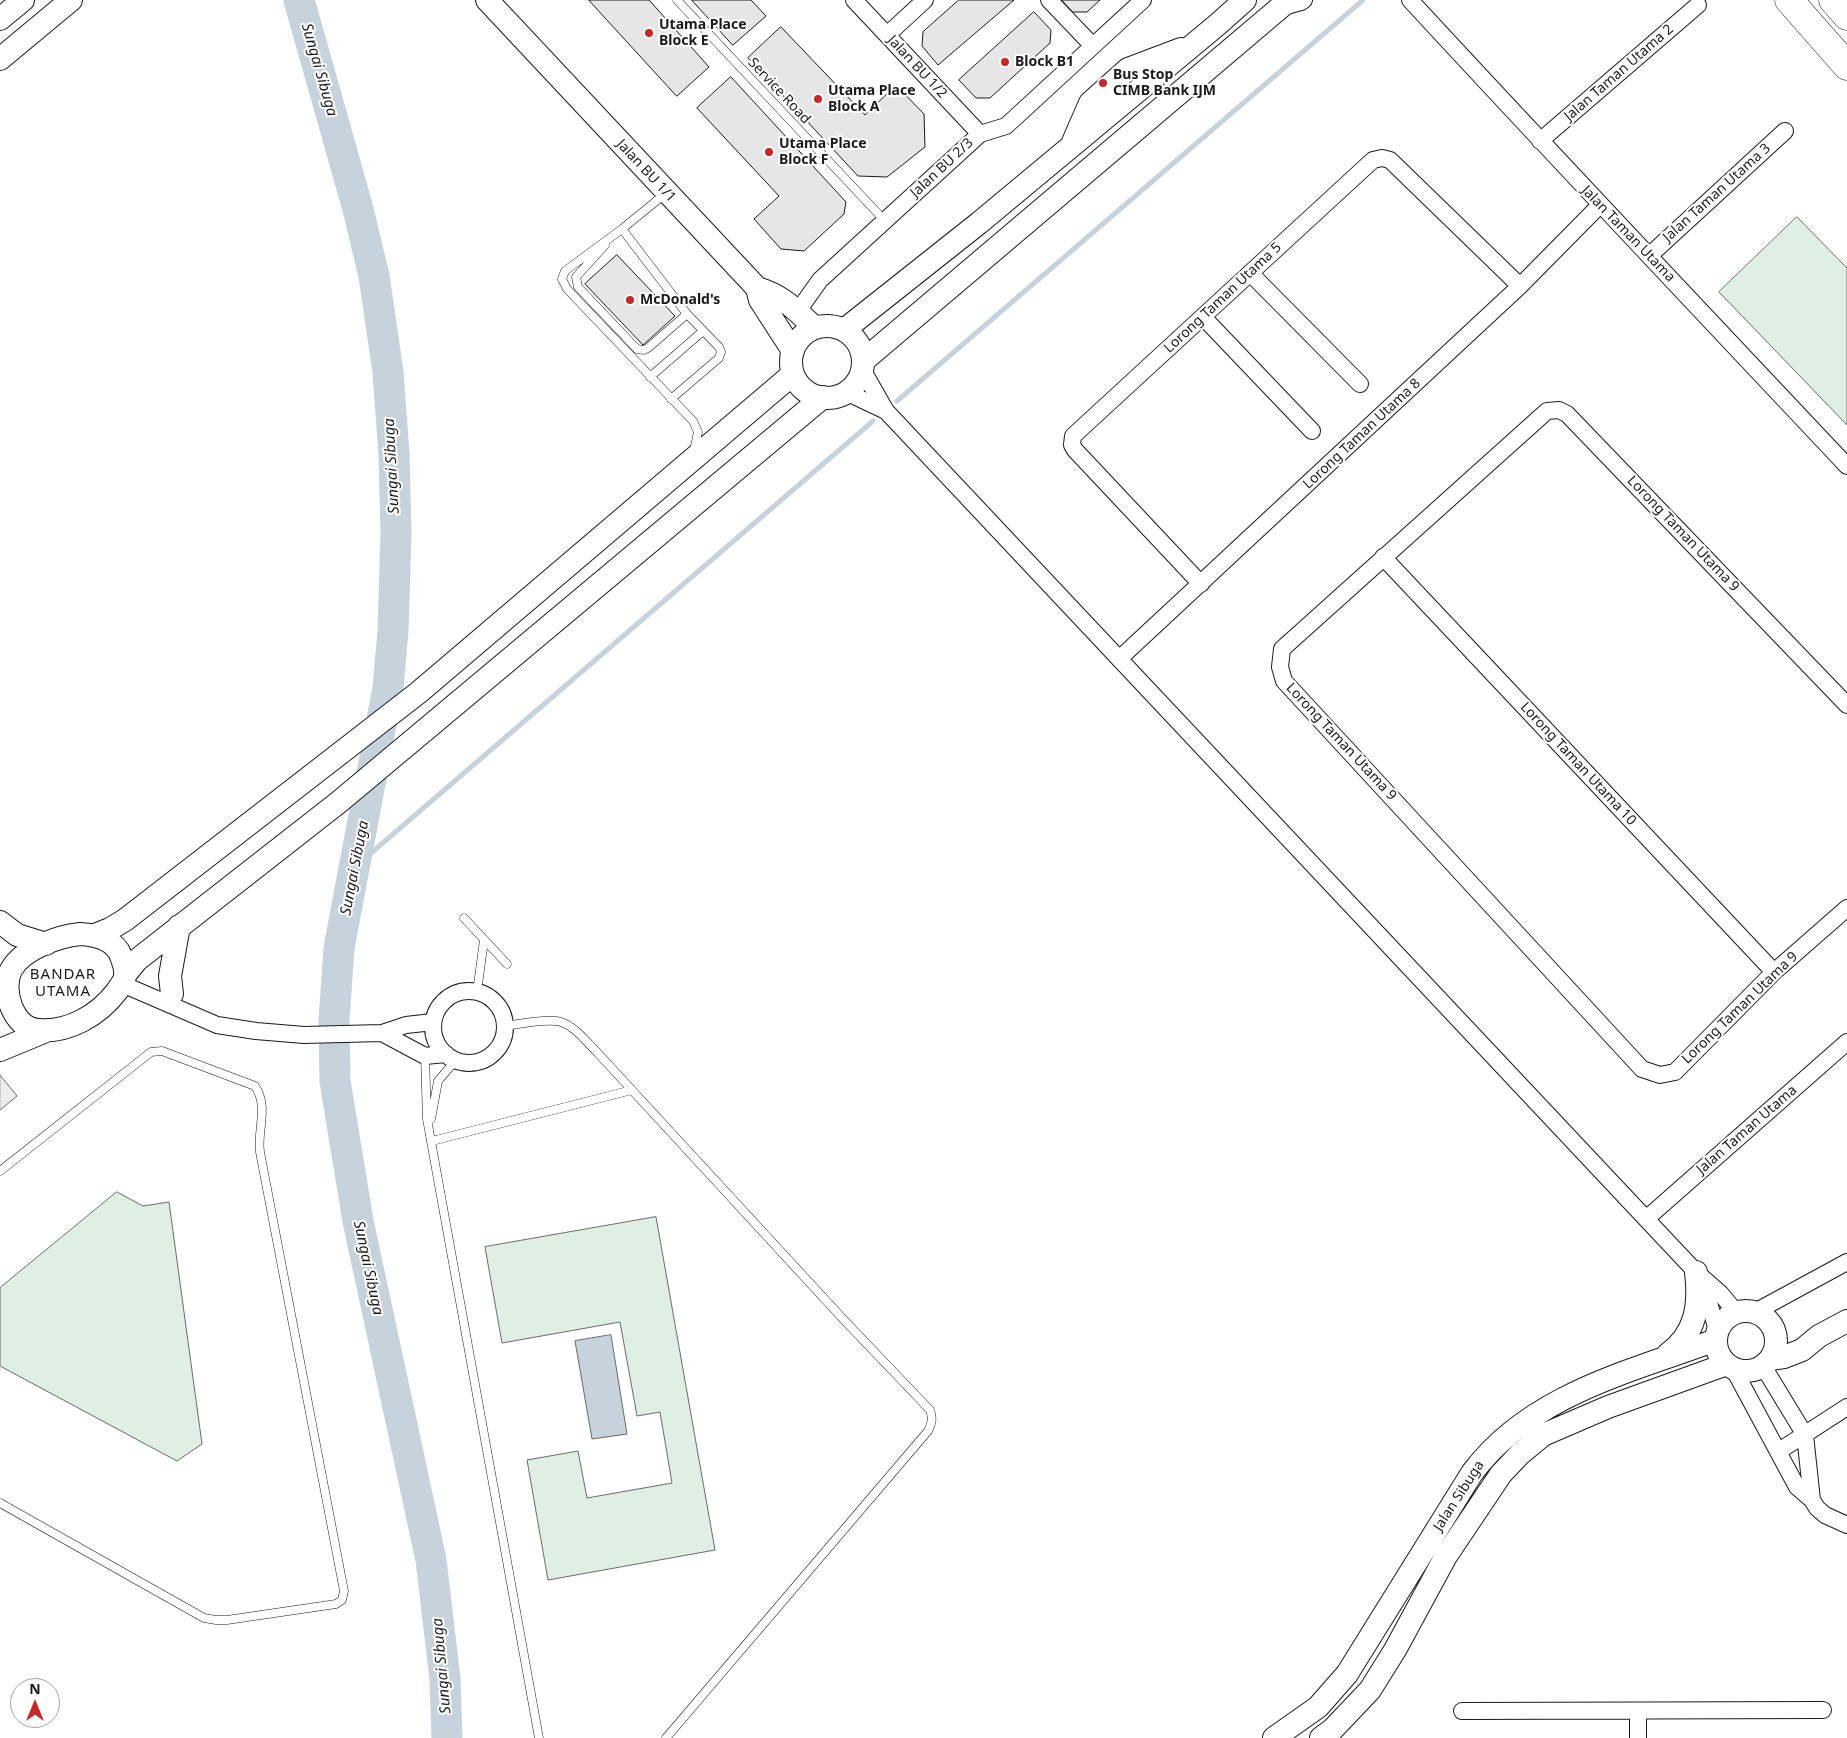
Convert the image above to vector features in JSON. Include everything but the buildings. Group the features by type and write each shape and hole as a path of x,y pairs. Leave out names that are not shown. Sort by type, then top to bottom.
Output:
{"highway":[{"path":"1789,0 1847,66"},
{"path":"1834,0 1847,16"}],"street":[{"path":"0,18 23,0"},
{"path":"0,59 71,0"},
{"name":"Jalan BU 1/1","path":"487,0 756,288 760,300 793,351"},
{"name":"Jalan BU 1/2","path":"854,0 980,134"},
{"path":"887,35 925,0"},
{"path":"1049,0 1093,46"},
{"name":"Jalan BU 2/3","path":"798,311 820,280 980,134 1006,126 1143,0"},
{"path":"844,330 1194,45 1245,0"},
{"path":"1304,0 1284,4 863,365 859,378 846,392 836,396 823,397 814,395 805,390 793,374 791,359 793,351 805,333 814,328 824,326 844,330 852,336 858,343 863,365 886,412 1699,1276 1745,1312 1763,1315 1770,1322 1776,1340 1775,1350 1766,1362"},
{"name":"Jalan Taman Utama","path":"1410,0 1600,205 1650,255 1847,466"},
{"name":"Jalan Taman Utama 2","path":"1540,141 1698,5"},
{"name":"Jalan Taman Utama 3","path":"1650,255 1785,131"},
{"name":"Lorong Taman Utama 5","path":"1202,584 1072,445 1073,436 1373,160 1382,158 1390,160 1520,286"},
{"name":"Lorong Taman Utama 8","path":"1119,659 1202,584 1520,286 1600,205"},
{"path":"1250,273 1360,384"},
{"path":"756,288 773,293 798,311 814,328"},
{"path":"1203,317 1312,431"},
{"path":"95,935 125,920 418,693 793,374"},
{"path":"846,392 886,412"},
{"path":"124,979 124,964 120,952 110,943 95,935 66,935 18,960 11,970 4,988 23,1025 33,1030 62,1029 93,1015 110,1001 137,960 339,802 823,397"},
{"name":"Lorong Taman Utama 9","path":"1847,705 1568,414 1558,410 1547,411 1282,649 1280,667 1284,680 1642,1069 1660,1075 1674,1072 1774,972 1847,908"},
{"name":"Lorong Taman Utama 10","path":"1383,557 1774,972"},
{"path":"0,922 17,935 46,944"},
{"path":"172,994 170,976 179,926"},
{"path":"124,979 172,994 241,1028"},
{"path":"124,979 217,1025 256,1031 304,1035 376,1033 406,1025 434,1022"},
{"path":"376,1033 425,1056 451,1057 467,1062 479,1061 490,1056 498,1048 504,1037 503,1014 497,1004 488,996 477,992 459,993 444,1001 437,1011 434,1022 436,1039 451,1057"},
{"path":"0,1050 46,1031"},
{"name":"Jalan Taman Utama","path":"1646,1219 1847,1042"},
{"path":"1717,1335 1722,1322 1728,1316 1745,1312 1847,1262"},
{"path":"1699,1276 1717,1335 1717,1349 1721,1357 1730,1366 1779,1451 1797,1487 1825,1515 1847,1525"},
{"path":"1659,1361 1677,1348 1691,1329 1697,1306 1699,1276"},
{"path":"1730,1366 1744,1371 1755,1369 1766,1362 1802,1350 1819,1336 1847,1321"},
{"path":"1774,1330 1802,1336 1819,1336"},
{"name":"Jalan Sibuga","path":"1274,1738 1318,1707 1347,1674 1472,1473 1486,1454 1507,1434 1534,1415 1578,1391 1659,1361 1717,1335"},
{"path":"1766,1362 1805,1435 1812,1500"},
{"name":"Jalan Sibuga","path":"1321,1738 1332,1730 1370,1690 1395,1650 1446,1556 1501,1474 1520,1454 1543,1435 1608,1407 1730,1366"},
{"path":"1779,1451 1847,1407"},
{"path":"1462,1711 1823,1710"},
{"path":"1638,1711 1638,1738"}],"lane":[{"name":"Service Road","path":"677,0 885,221"},
{"path":"666,193 622,229 565,271 562,279 567,289 693,421 698,432 690,462"},
{"path":"622,229 687,314 719,347 721,352 718,358 671,399"},
{"path":"612,235 576,277 578,287 584,294 637,349 644,350 648,348 687,314"},
{"path":"650,377 703,331"},
{"path":"464,918 506,964"},
{"path":"477,992 484,940"},
{"path":"505,1026 552,1021 561,1022 576,1031 930,1410 932,1419 928,1431 666,1738"},
{"path":"0,1171 156,1050 255,1086 263,1102 260,1152 344,1592 342,1600 336,1604 227,1620 204,1618 0,1503"},
{"path":"425,1056 427,1119 539,1738"},
{"path":"430,1131 438,1081 451,1057"},
{"path":"432,1141 632,1090"}],"green space":[{"path":"1797,217 1847,268 1847,425 1719,292"},
{"path":"117,1192 143,1206 169,1202 202,1444 177,1461 0,1366 0,1288"},
{"path":"656,1217 715,1550 548,1580 527,1460 578,1451 587,1498 672,1483 660,1412 637,1416 620,1322 502,1343 485,1247"}],"shaded area":[{"path":"0,1075 17,1096 0,1110"},
{"path":"611,1335 627,1434 592,1439 575,1341"}],"waterway":[{"name":"Sungai Sibuga","path":"299,0 358,209 374,276 388,372 394,454 396,533 393,631 388,688 339,948 334,1020 335,1081 358,1221 431,1560 445,1679 447,1738"},
{"path":"897,401 1363,0"},
{"path":"356,866 873,421"}],"place":[{"name":"Utama Place Block E","path":"649,33"},
{"name":"Block B1","path":"1005,62"},
{"name":"Bus Stop CIMB Bank IJM","path":"1103,83"},
{"name":"Utama Place Block A","path":"818,99"},
{"name":"Utama Place Block F","path":"769,152"},
{"name":"McDonald's","path":"630,300"}],"district":[{"name":"BANDAR UTAMA","path":"63,984"}]}
